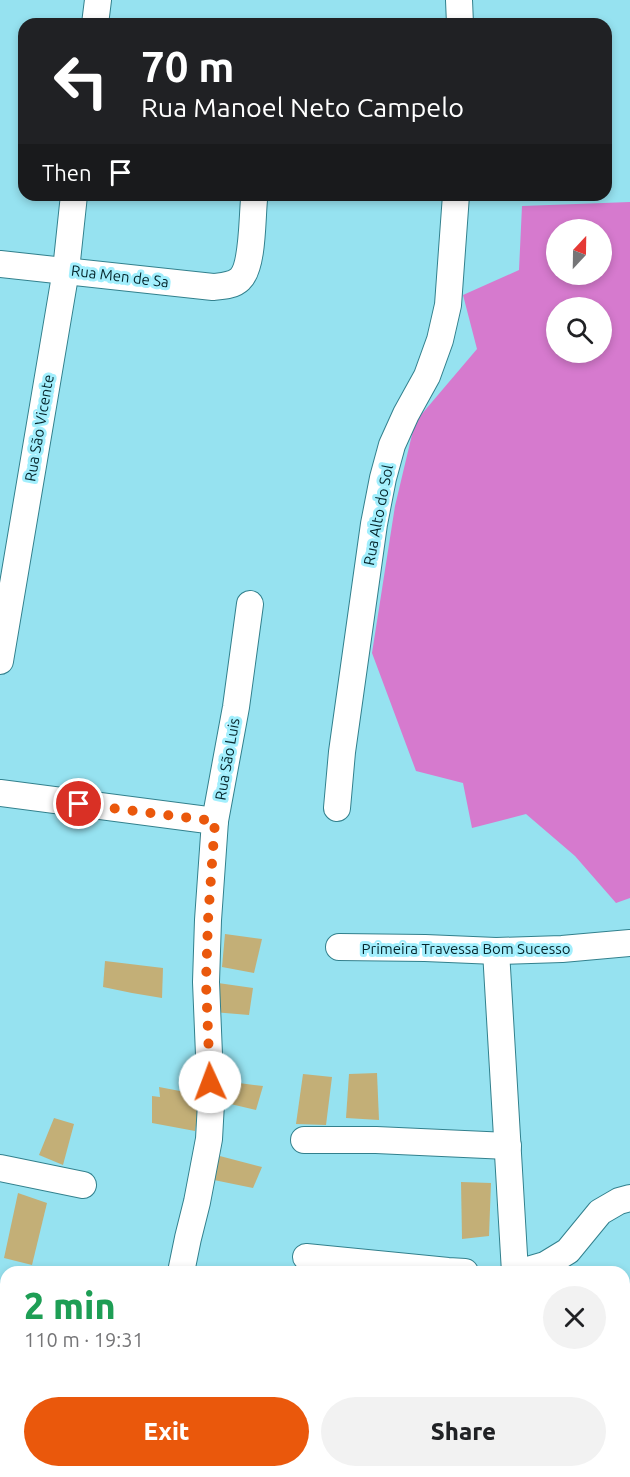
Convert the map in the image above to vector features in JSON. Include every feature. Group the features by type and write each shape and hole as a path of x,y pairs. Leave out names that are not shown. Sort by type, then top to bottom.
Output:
{"street":[{"path":"96,18 98,0"},
{"path":"459,0 460,18"},
{"name":"Rua São Vicente","path":"0,661 66,270 73,201"},
{"name":"Rua Men de Sa","path":"0,264 213,287 230,285 239,280 249,260 254,201"},
{"name":"Rua Alto do Sol","path":"337,808 343,741 374,524 392,445 427,376 441,340 448,305 456,201"},
{"name":"Rua São Luis","path":"182,1266 209,1139 211,1103 206,982 215,821 236,707 250,604"},
{"path":"0,793 215,821"},
{"name":"Primeira Travessa Bom Sucesso","path":"339,947 496,951 562,949 630,943"},
{"path":"496,951 515,1266"},
{"path":"304,1140 376,1140 508,1146"},
{"path":"0,1168 83,1185"},
{"path":"542,1266 568,1251 600,1212 619,1201 630,1198"},
{"path":"306,1257 397,1266"}],"shaded area":[{"path":"630,202 630,898 616,903 575,856 526,814 472,828 463,783 416,771 372,653 395,506 415,422 477,349 463,295 519,270 522,206"}],"building":[{"path":"225,934 262,939 254,973 222,967"},
{"path":"105,961 163,968 162,998 103,987"},
{"path":"218,983 253,988 249,1015 213,1012"},
{"path":"377,1073 379,1120 346,1118 349,1074"},
{"path":"303,1074 332,1077 326,1125 296,1124"},
{"path":"231,1082 263,1086 256,1110 222,1102"},
{"path":"159,1087 201,1095 195,1131 152,1123 152,1096 160,1097"},
{"path":"54,1118 74,1124 63,1165 39,1155"},
{"path":"216,1155 262,1167 253,1188 209,1179"},
{"path":"461,1182 491,1183 489,1236 462,1239"},
{"path":"18,1193 47,1203 32,1265 4,1258"}],"route":[{"path":"79,804 215,821 206,982 210,1082"}]}
